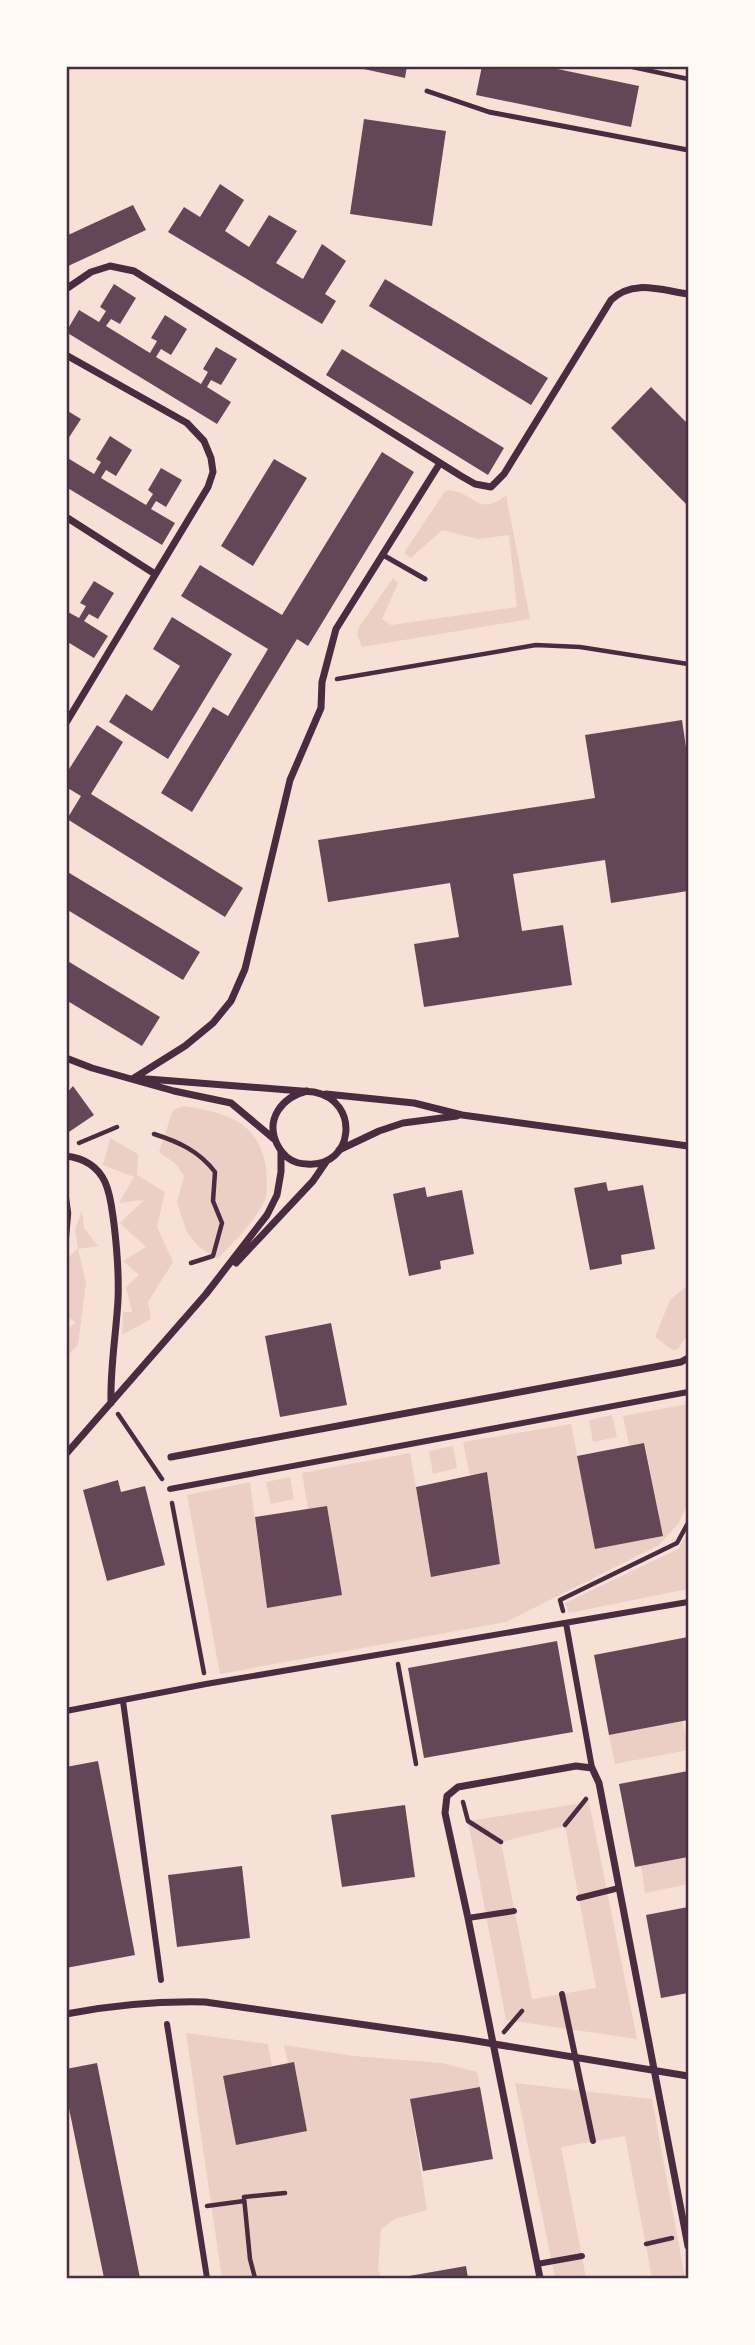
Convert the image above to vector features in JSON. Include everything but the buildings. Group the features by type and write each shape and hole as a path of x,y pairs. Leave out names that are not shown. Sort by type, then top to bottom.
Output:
{"street":[{"path":"66,289 92,272 110,266 134,271 439,463 475,484 491,487 503,474 611,300 621,290 634,286 688,294"},
{"path":"66,355 187,423 204,442 213,472 208,487 66,723"},
{"path":"134,1078 186,1046 213,1023 231,1000 245,969 290,780 321,708 322,682 336,629 439,463"},
{"path":"66,517 155,574"},
{"path":"66,1058 174,1091 231,1103 275,1139"},
{"path":"134,1078 307,1091 414,1103 461,1115 688,1146"},
{"path":"307,1091 291,1096 279,1108 273,1123 275,1139 281,1151 293,1161 302,1164 326,1161"},
{"path":"321,1093 330,1097 343,1112 346,1132 339,1150"},
{"path":"66,1454 206,1294 313,1181 326,1161 339,1150 379,1131 403,1123 461,1115"},
{"path":"206,1294 267,1215 277,1195 281,1151"},
{"path":"66,1156 81,1157 94,1166 105,1181 112,1206 118,1299 110,1371 111,1404"},
{"path":"171,1457 681,1362 688,1358"},
{"path":"170,1489 688,1392"},
{"path":"66,1711 206,1684 688,1602"},
{"path":"566,1623 592,1768 598,1783 688,2246"},
{"path":"123,1701 161,1980"},
{"path":"540,2278 445,1813 447,1796 458,1787 576,1766 592,1768"},
{"path":"579,1898 619,1888"},
{"path":"468,1918 514,1911"},
{"path":"562,1994 593,2141"},
{"path":"66,2014 120,2004 205,2002 688,2076"},
{"path":"167,2024 207,2278"},
{"path":"537,2264 582,2256"}],"lane":[{"path":"427,91 489,112 688,150"},
{"path":"383,555 425,579"}],"path":[{"path":"628,66 688,79"},
{"path":"322,682 537,645 580,647 688,664"},
{"path":"72,1145 117,1127"},
{"path":"155,1134 182,1143 205,1159 215,1172 213,1201 222,1223 213,1256 191,1263"},
{"path":"66,1192 69,1213 66,1247"},
{"path":"111,1404 170,1489 206,1684"},
{"path":"566,1623 560,1600 677,1543 688,1524"},
{"path":"396,1652 416,1764"},
{"path":"565,1825 598,1783"},
{"path":"458,1787 468,1821 501,1842"},
{"path":"255,2278 250,2259 244,2197 285,2193"},
{"path":"196,2208 244,2201"},
{"path":"646,2244 687,2235"}],"shaded area":[{"path":"449,490 483,504 497,501 506,495 530,619 362,647 357,635 359,627 393,578 398,583 382,619 391,625 517,607 509,535 478,539 442,530 411,558 404,553 445,491"},
{"path":"184,1106 226,1116 248,1129 262,1152 266,1168 267,1193 261,1208 218,1259 198,1246 187,1232 177,1203 184,1176 176,1164 159,1152 173,1110"},
{"path":"110,1138 138,1154 137,1175 165,1192 157,1227 173,1262 148,1302 151,1319 122,1335 123,1312 132,1312 126,1287 139,1275 123,1261 146,1247 120,1223 144,1200 119,1203 134,1177 103,1165"},
{"path":"82,1211 84,1228 98,1246 78,1249 86,1282 78,1345 67,1356 67,1329 76,1323 67,1316 67,1259 78,1248 75,1229"},
{"path":"688,1285 688,1334 678,1349 672,1350 655,1337 670,1300"},
{"path":"688,1404 688,1502 679,1523 659,1545 506,1622 220,1674 187,1495 250,1482 267,1608 341,1595 327,1506 308,1509 302,1473 410,1453 432,1577 500,1564 487,1472 470,1476 463,1442 571,1424 596,1549 663,1536 645,1444 629,1446 623,1416"},
{"path":"612,1415 617,1437 593,1442 589,1420"},
{"path":"453,1446 457,1468 433,1474 429,1451"},
{"path":"290,1477 294,1499 271,1504 266,1482"},
{"path":"688,1533 688,1589 569,1613 565,1603 678,1549"},
{"path":"683,1721 688,1750 615,1764 609,1735"},
{"path":"589,1802 637,2039 506,2020 468,1821","holes":["565,1826 596,1988 532,1999 501,1842"]},
{"path":"688,1857 688,1884 645,1893 641,1865"},
{"path":"186,2033 268,2044 272,2066 223,2076 236,2145 307,2131 294,2063 288,2063 284,2045 354,2056 442,2063 477,2072 480,2087 410,2100 427,2210 395,2219 381,2229 378,2268 381,2278 222,2278"},
{"path":"515,2083 652,2099 685,2278 652,2278 625,2136 561,2147 586,2278 555,2278"}]}
